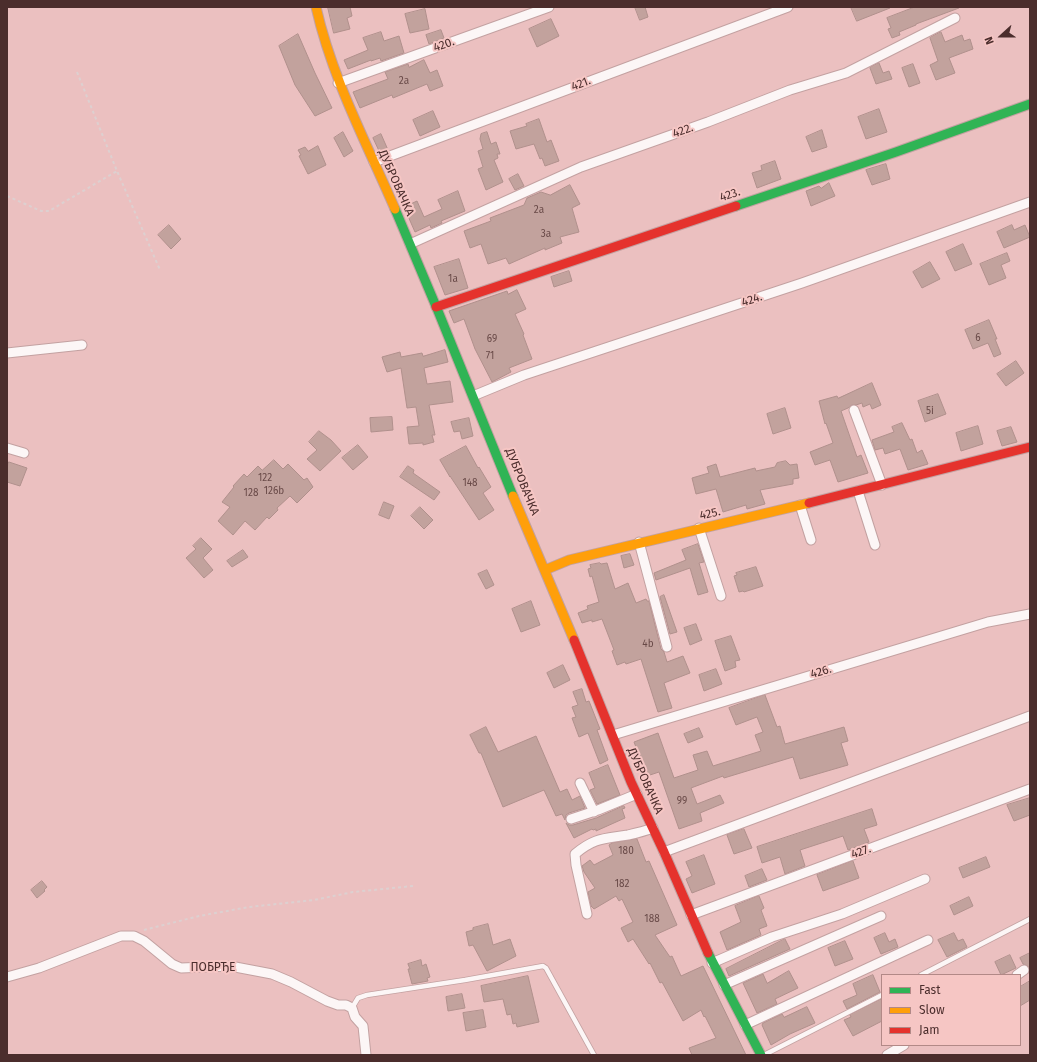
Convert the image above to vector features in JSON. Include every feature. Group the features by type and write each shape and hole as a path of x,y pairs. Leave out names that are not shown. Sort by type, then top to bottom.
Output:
{"main road":[{"name":"ДУБРОВАЧКА","path":"316,7 325,47 338,83 410,244 498,454 506,478 637,794 712,963 760,1055"},
{"name":"423.","path":"436,307 896,152 1030,104"},
{"name":"425.","path":"545,570 569,560 639,542 858,491 1030,447"}],"street":[{"name":"420.","path":"338,83 550,7"},
{"name":"421.","path":"374,162 788,7"},
{"name":"422.","path":"410,244 582,167 708,122 790,90 846,73 955,18"},
{"name":"424.","path":"473,396 524,375 802,283 1030,202"},
{"path":"7,353 82,345"},
{"path":"854,410 882,485"},
{"path":"7,448 24,453"},
{"path":"858,491 875,544"},
{"path":"800,505 811,540"},
{"path":"700,528 721,596"},
{"path":"639,542 667,647"},
{"name":"426.","path":"613,735 988,622 1030,614"},
{"path":"664,852 1030,716"},
{"path":"580,783 594,812"},
{"name":"427.","path":"691,915 1030,789"},
{"path":"571,819 594,812 637,794"},
{"path":"587,914 575,854 584,846 602,838 629,835 653,828"},
{"path":"712,963 772,937 842,914 924,879"},
{"path":"724,985 881,916"},
{"name":"ПОБРЂЕ","path":"7,978 39,968 121,936 134,936 144,941 172,964 182,968 230,966 272,974 327,1001 338,1005 346,1005 352,1008"},
{"path":"745,1025 928,940"},
{"path":"352,1008 355,1017 363,1026 366,1055"},
{"path":"887,1055 902,1046"}],"lane":[{"path":"923,974 1030,919"},
{"path":"352,1008 358,998 367,995 544,966 594,1055"},
{"path":"764,1055 881,996"}],"path":[{"path":"77,72 117,171 160,270"},
{"path":"7,196 41,212 49,211 117,171"},
{"path":"137,932 199,916 249,907 314,900 353,892 413,886"}],"building":[{"path":"328,7 350,7 352,16 347,18 350,29 334,33"},
{"path":"635,7 645,7 648,17 640,20"},
{"path":"851,7 890,7 890,8 857,21"},
{"path":"915,7 959,8 916,24 899,32 900,35 892,38 888,29 891,28 887,18"},
{"path":"425,9 429,29 410,33 405,14"},
{"path":"551,19 559,36 537,47 529,29"},
{"path":"441,30 444,38 429,44 426,35"},
{"path":"381,32 384,41 399,36 404,53 381,61 380,58 371,60 348,69 344,60 368,50 363,38"},
{"path":"941,32 945,42 962,35 964,41 970,39 973,49 949,58 955,73 936,80 930,65 938,61 930,38"},
{"path":"298,34 332,108 315,116 295,85 279,46"},
{"path":"424,60 430,73 437,70 443,86 430,91 427,84 393,98 392,95 360,108 353,92 388,79 385,72 408,64 409,67"},
{"path":"879,63 883,73 889,71 892,79 876,84 870,68"},
{"path":"913,64 920,83 909,87 902,68"},
{"path":"879,109 887,132 866,139 858,117"},
{"path":"433,111 440,127 420,136 413,120"},
{"path":"539,119 547,142 551,140 559,161 545,166 542,158 540,159 534,144 516,149 510,131 527,126 526,124"},
{"path":"822,130 827,147 812,152 806,137"},
{"path":"343,132 353,151 344,157 334,138"},
{"path":"487,132 491,144 496,142 500,154 497,154 498,158 494,160 503,182 486,190 478,169 483,167 478,151 483,149 480,139 481,134"},
{"path":"381,134 388,150 380,153 373,138"},
{"path":"318,146 326,165 308,174 299,156 301,155 298,150 305,147 308,151"},
{"path":"775,161 781,179 757,188 752,173 762,170 761,166"},
{"path":"886,164 890,179 872,185 866,170"},
{"path":"518,174 524,186 515,190 509,179"},
{"path":"829,183 835,196 811,206 806,191 819,186 821,188"},
{"path":"570,185 580,204 572,208 579,232 560,237 562,243 545,250 545,248 509,264 506,258 488,264 481,244 470,248 464,231 491,221 490,218 524,205 527,198 541,192 550,195"},
{"path":"458,191 465,211 441,221 442,223 431,228 430,225 415,232 404,207 417,201 424,217 442,209 438,200"},
{"path":"169,225 181,239 171,249 158,235"},
{"path":"1012,225 1014,230 1025,225 1030,237 1004,248 997,232"},
{"path":"963,244 972,264 955,271 946,252"},
{"path":"1007,253 1010,261 1001,265 1006,278 989,285 980,264"},
{"path":"459,259 468,288 445,295 434,267"},
{"path":"930,262 940,279 922,288 913,272"},
{"path":"569,271 572,281 554,287 551,277"},
{"path":"517,290 526,309 515,314 524,334 523,335 532,359 509,368 511,372 492,382 475,349 464,319 454,323 449,311 507,291 508,294"},
{"path":"989,320 997,339 995,339 1001,354 994,357 988,343 973,349 965,330"},
{"path":"445,350 448,362 424,368 427,384 450,381 453,402 429,405 435,435 432,435 434,442 423,445 423,443 409,444 407,427 419,426 416,407 407,408 401,368 387,372 382,357 400,352 401,357 422,353 423,356"},
{"path":"1016,361 1024,373 1006,386 997,374"},
{"path":"872,383 881,405 872,409 870,404 863,407 862,403 852,405 841,411 857,457 861,455 868,473 838,482 830,460 815,465 810,452 833,443 826,423 825,424 819,401 837,396 838,398"},
{"path":"938,394 946,414 925,422 918,401"},
{"path":"785,408 791,428 773,434 767,414"},
{"path":"392,417 393,430 371,432 370,418"},
{"path":"469,418 473,436 462,439 460,431 454,432 451,422"},
{"path":"902,423 910,440 912,439 917,453 922,450 928,464 908,470 900,449 885,454 883,448 875,450 872,440 894,432 892,427"},
{"path":"978,426 983,444 961,451 956,433"},
{"path":"1011,427 1017,442 1002,446 997,431"},
{"path":"319,431 331,440 341,451 320,471 307,459 317,450 309,442"},
{"path":"358,445 368,457 353,470 342,458"},
{"path":"466,446 478,468 479,467 491,487 483,493 494,510 479,520 440,460"},
{"path":"274,460 283,469 288,464 304,480 307,478 313,487 297,503 290,496 277,508 278,510 269,519 267,517 255,530 245,521 233,535 218,521 230,507 222,502 234,487 233,486 244,474 247,477 258,466 262,470"},
{"path":"786,461 790,465 797,464 799,478 793,479 793,484 760,490 765,504 747,509 746,505 723,512 716,489 696,494 692,478 709,473 707,467 716,464 720,477 755,468 756,471 775,467 777,463"},
{"path":"9,462 27,468 20,486 7,482 7,468"},
{"path":"408,466 414,470 413,473 440,492 434,500 400,477"},
{"path":"384,502 394,506 389,519 379,515"},
{"path":"420,507 433,520 424,529 411,516"},
{"path":"201,538 212,549 203,558 213,570 204,578 186,558 196,549 193,546"},
{"path":"698,544 704,562 699,563 708,592 698,595 690,568 656,580 654,573 686,560 682,550"},
{"path":"243,550 248,557 232,567 227,561"},
{"path":"630,554 634,565 624,568 621,556"},
{"path":"607,563 615,589 628,583 636,603 646,599 649,601 661,649 664,652 667,662 683,656 690,673 664,683 672,708 658,712 641,659 626,664 625,662 617,665 612,651 614,650 602,619 582,623 578,613 588,609 587,606 599,602 592,576 590,577 588,569 591,568 590,565"},
{"path":"756,567 763,586 744,592 739,592 734,576 737,575 736,573"},
{"path":"487,570 494,585 486,589 478,574"},
{"path":"664,595 677,632 670,634 660,597"},
{"path":"531,601 540,625 521,632 512,609"},
{"path":"696,624 702,640 690,645 684,628"},
{"path":"731,636 740,660 735,661 736,667 725,671 715,641"},
{"path":"563,665 570,680 554,688 547,673"},
{"path":"716,669 722,684 704,691 699,675"},
{"path":"582,689 586,702 589,701 600,729 597,730 608,760 600,764 588,733 579,737 572,718 576,717 572,707 578,705 573,692"},
{"path":"765,695 777,727 780,726 785,744 844,727 848,741 841,743 848,765 800,779 793,757 724,778 723,776 691,788 697,804 720,795 724,803 700,813 702,821 679,829 659,772 647,776 634,742 658,733 674,778 698,770 693,755 707,751 713,766 761,751 755,735 763,732 757,717 736,725 729,708"},
{"path":"486,727 498,752 536,736 560,792 567,789 572,800 580,796 585,808 569,813 566,815 565,820 562,814 556,816 544,790 503,807 481,753 479,753 470,735"},
{"path":"699,728 703,737 688,743 684,734"},
{"path":"608,765 620,795 597,804 590,790 595,788 589,773"},
{"path":"1030,798 1030,815 1014,821 1007,805"},
{"path":"624,806 625,808 622,809 625,818 596,831 596,829 592,829 574,838 566,823 573,825 596,818"},
{"path":"872,809 877,825 864,829 869,842 848,850 843,836 800,850 805,866 785,874 780,857 762,863 757,847"},
{"path":"744,829 752,848 734,854 727,835"},
{"path":"637,839 646,862 649,861 677,925 655,935 670,957 672,956 681,976 703,966 746,1055 692,1055 689,1048 716,1038 701,1010 683,1021 650,963 649,964 633,939 628,942 621,928 633,922 622,899 619,901 616,896 594,909 591,906 588,892 595,888 584,872 582,866 590,860 594,865 613,855 609,845 612,843"},
{"path":"704,855 715,884 692,893 686,879 692,876 686,862"},
{"path":"986,857 990,867 963,878 959,868"},
{"path":"853,861 859,878 823,891 817,875"},
{"path":"762,869 767,880 749,887 745,876"},
{"path":"42,881 47,887 44,890 45,891 37,898 31,890"},
{"path":"759,896 764,908 761,910 767,926 759,929 761,935 727,950 720,932 741,922 735,906"},
{"path":"969,897 973,906 954,915 950,906"},
{"path":"488,924 493,945 510,939 516,956 487,971 473,945 469,946 466,932 473,930 473,928"},
{"path":"885,933 889,942 895,939 898,947 881,954 874,938"},
{"path":"954,933 958,941 963,939 967,947 947,957 938,940"},
{"path":"785,939 790,949 729,976 726,969"},
{"path":"845,941 853,959 835,966 828,948"},
{"path":"1030,953 1030,970 1029,967 1023,964 1020,958"},
{"path":"1010,955 1016,968 1001,974 995,962"},
{"path":"421,960 422,966 426,964 430,977 427,978 428,981 412,984 408,964"},
{"path":"789,971 798,988 775,999 777,1004 757,1013 743,983 763,974 767,983"},
{"path":"873,975 880,992 847,1009 843,1001 857,995 853,984"},
{"path":"528,976 539,1022 517,1027 516,1023 513,1024 511,1014 507,1015 503,999 484,1002 481,986"},
{"path":"1030,981 1030,1000 1021,1005 1021,986"},
{"path":"462,994 465,1008 448,1011 446,997"},
{"path":"881,1000 881,1022 853,1036 844,1020 851,1017 850,1015"},
{"path":"807,1007 815,1023 790,1034 771,1045 762,1025 763,1023 782,1014 784,1017"},
{"path":"483,1010 486,1027 466,1031 463,1013"}],"traffic: fast":[{"path":"736,206 896,152 1030,104"},
{"path":"395,209 513,496"},
{"path":"708,953 761,1055"}],"traffic: slow":[{"path":"316,7 340,84 395,209"},
{"path":"513,496 574,640"},
{"path":"545,570 569,560 809,503"}],"traffic: jam":[{"path":"436,307 736,206"},
{"path":"809,503 1030,447"},
{"path":"574,640 631,782 664,852 708,953"}]}
